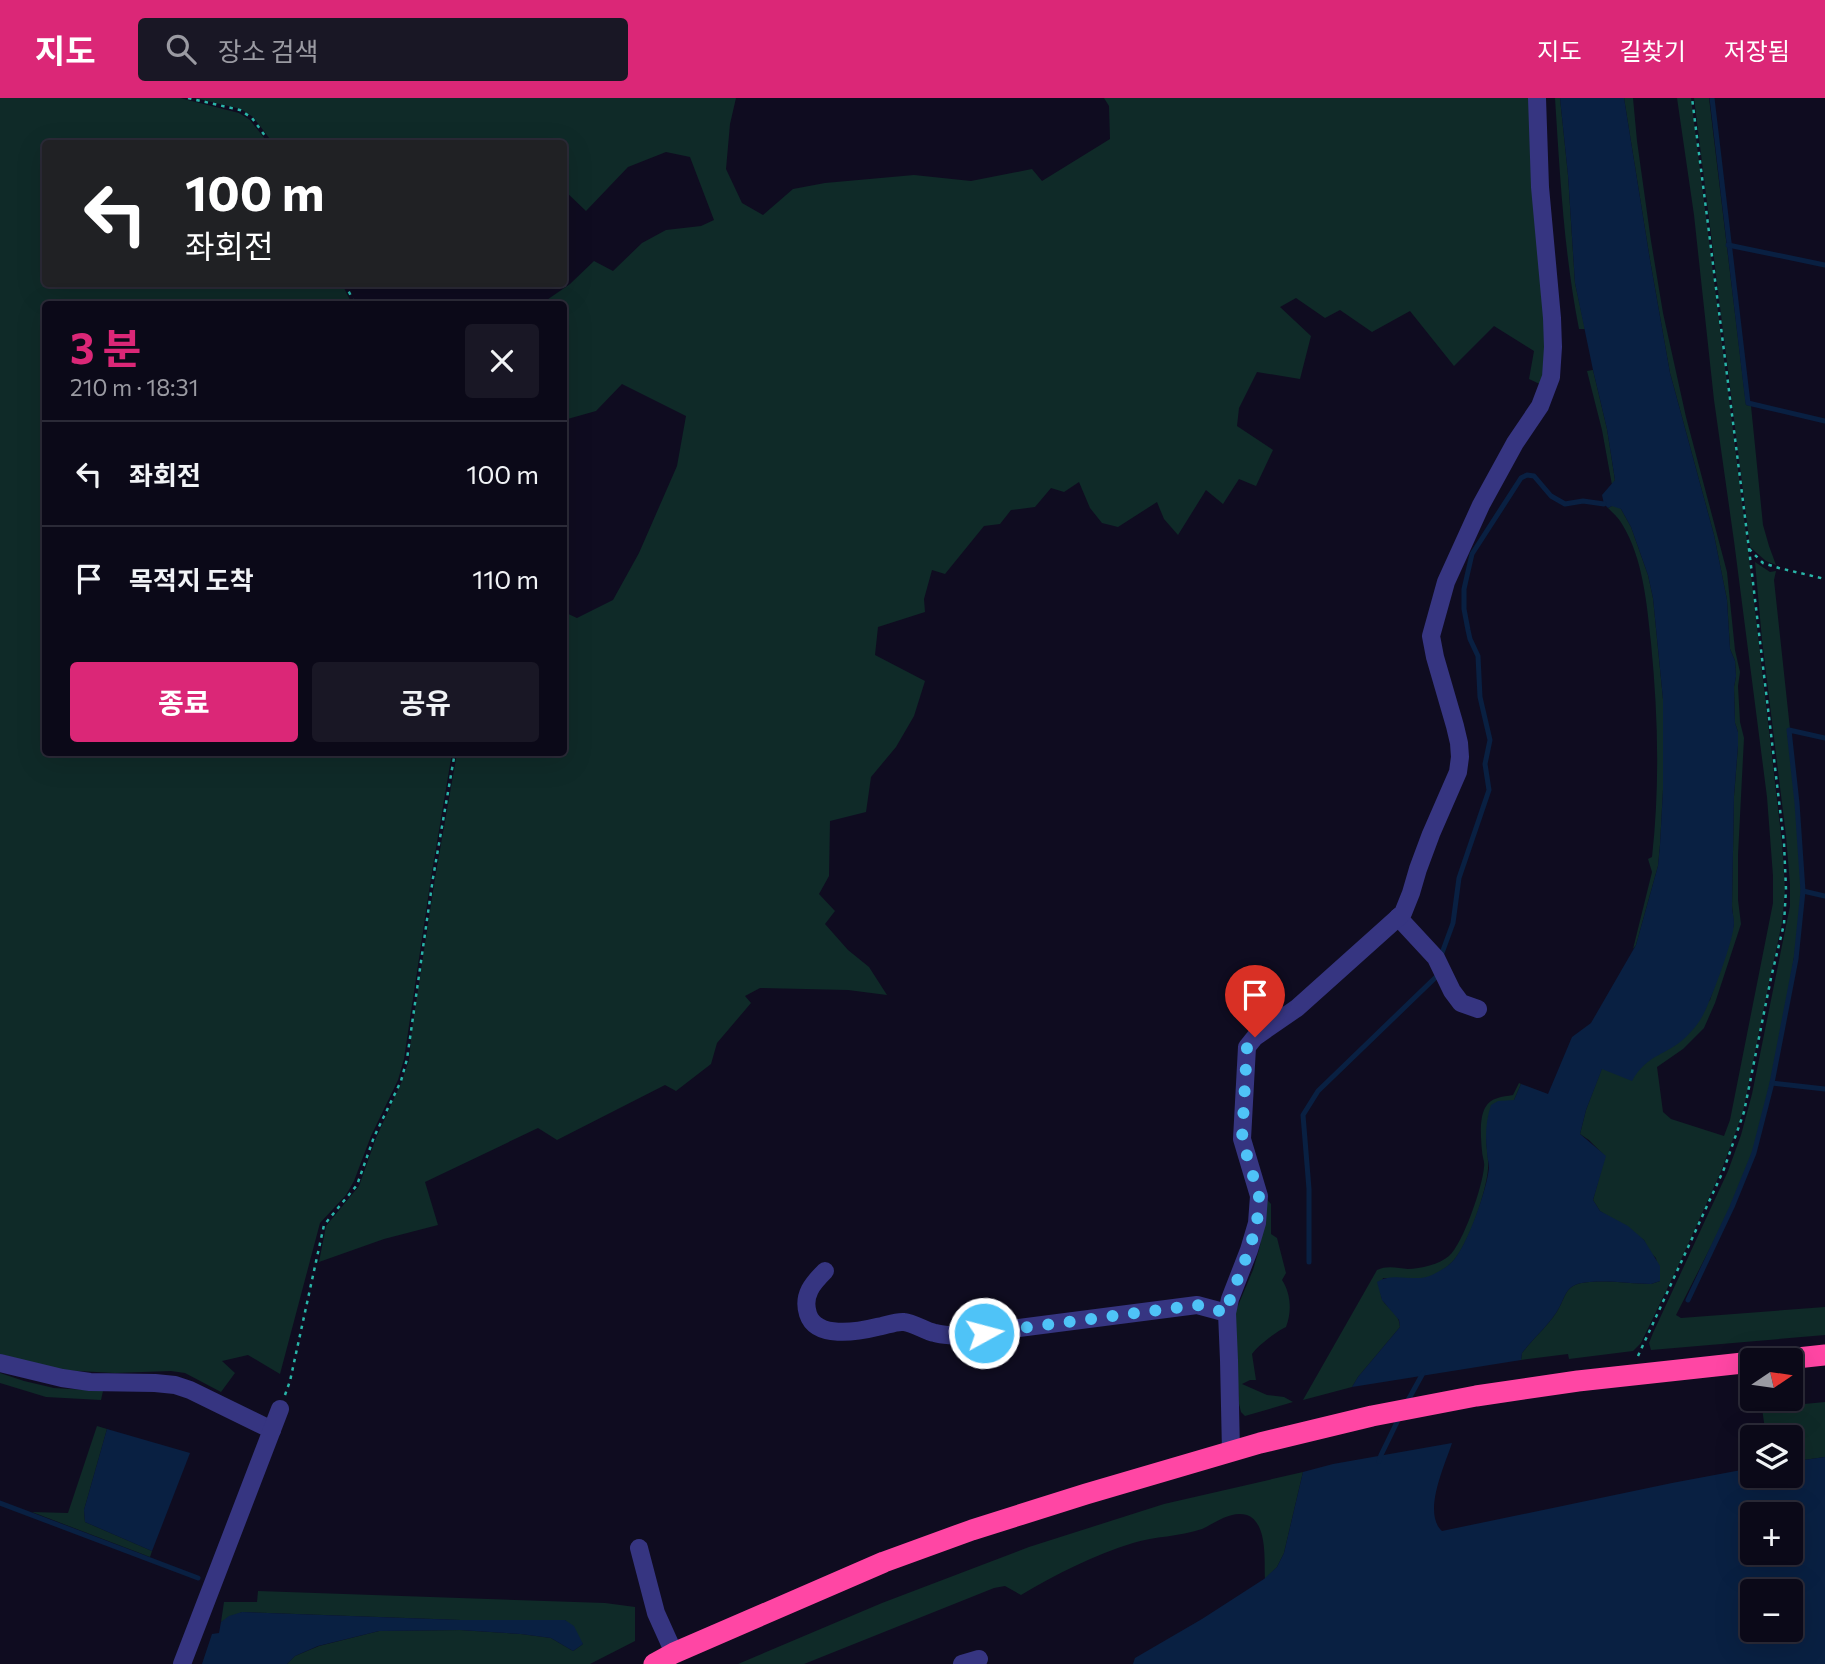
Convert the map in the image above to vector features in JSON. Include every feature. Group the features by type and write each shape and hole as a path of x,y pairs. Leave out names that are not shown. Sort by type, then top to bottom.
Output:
{"highway":[{"path":"1803,1357 1825,1355"},
{"path":"654,1664 884,1562 1086,1493 1260,1443 1372,1416 1476,1396 1740,1363"}],"street":[{"path":"1231,1452 1227,1313 1257,1223 1259,1196 1242,1139 1247,1047 1255,1037 1297,1008 1402,913 1458,772 1460,757 1460,743 1431,636 1446,582 1481,505 1515,443 1540,406 1551,377 1552,318 1540,187 1537,98"},
{"path":"1398,917 1436,958 1461,1003 1478,1009"},
{"path":"825,1271 812,1284 807,1295 806,1308 810,1321 822,1329 842,1332 903,1321 935,1334 957,1336 1197,1305 1227,1313"},
{"path":"0,1363 80,1381 175,1385 272,1430"},
{"path":"182,1664 280,1409"},
{"path":"639,1548 656,1613 674,1653"}],"path":[{"path":"188,98 240,110 252,118 268,140"},
{"path":"1630,1375 1724,1169 1744,1112 1784,924 1786,889 1784,843 1692,98"},
{"path":"1749,549 1763,563 1825,579"},
{"path":"280,1409 290,1381 324,1225 357,1185 374,1137 401,1081 407,1059 454,756"}],"green space":[{"path":"0,98 180,98 239,113 250,120 266,140 42,140 42,287 344,287 350,301 42,301 42,756 451,756 404,1059 398,1080 371,1136 354,1181 346,1195 320,1223 280,1374 248,1355 222,1361 235,1373 221,1392 185,1373 59,1370 0,1354"},
{"path":"195,98 736,98 730,124 726,169 742,203 763,215 793,189 825,183 914,175 971,181 1032,169 1042,181 1110,139 1109,106 1104,98 1534,98 1549,319 1544,386 1529,379 1534,351 1494,326 1454,366 1410,311 1372,332 1340,310 1325,318 1296,298 1280,307 1311,336 1300,379 1257,372 1239,408 1237,426 1273,450 1256,486 1239,479 1223,504 1206,490 1178,535 1164,519 1157,502 1118,527 1102,523 1090,508 1079,482 1064,492 1051,488 1035,507 1011,510 1000,524 984,526 945,574 932,570 924,599 925,612 878,627 875,655 925,681 914,716 896,747 871,777 866,812 830,821 829,876 819,894 835,911 825,924 848,950 869,967 887,995 848,990 760,988 745,996 751,1003 717,1043 711,1064 676,1091 665,1085 557,1140 538,1128 425,1182 438,1225 384,1239 319,1262 326,1226 359,1186 409,1060 435,878 456,756 567,756 567,613 577,618 613,600 639,553 677,466 686,416 622,384 596,411 567,419 567,301 545,301 567,287 594,261 613,271 642,243 666,230 701,226 714,220 690,157 666,152 628,167 586,211 567,193 567,140 271,140 253,117 241,109"},
{"path":"1555,98 1560,98 1575,283 1585,329 1579,329 1570,272"},
{"path":"1624,98 1633,98 1663,313 1686,417 1727,572 1735,650 1740,672 1740,722 1744,738 1738,855 1741,924 1704,1028 1683,1049 1657,1067 1663,1112 1671,1119 1724,1136 1730,1120 1773,903 1767,797 1677,98 1691,98 1748,549 1785,889 1782,923 1743,1112 1722,1169 1641,1343 1633,1351 1569,1359 1568,1354 1521,1360 1522,1353 1552,1319 1566,1294 1575,1285 1591,1282 1651,1284 1660,1281 1656,1258 1644,1240 1600,1211 1593,1200 1605,1156 1580,1134 1602,1068 1639,1069 1710,1000 1734,925 1734,796 1738,732 1735,723 1735,661 1730,649 1727,600 1714,535 1670,373"},
{"path":"1694,98 1709,98 1746,405 1751,406 1763,525 1776,565 1766,561 1750,547"},
{"path":"1593,370 1607,429 1615,480 1612,485 1587,371"},
{"path":"1612,506 1621,509 1631,527 1648,575 1653,598 1663,699 1663,790 1658,866 1633,949 1652,872 1648,859 1652,857 1655,830 1657,723 1643,582 1629,537 1619,519 1608,508"},
{"path":"1755,562 1770,572 1776,571 1774,580 1796,803 1802,891 1800,920 1785,1013 1753,1153 1731,1207 1676,1315 1681,1318 1825,1307 1825,1335 1651,1350 1649,1343 1653,1333 1728,1171 1741,1135 1752,1094 1790,906 1786,836"},
{"path":"1519,1083 1521,1084 1514,1100 1486,1137 1487,1179 1476,1217 1460,1252 1447,1267 1427,1278 1383,1278 1383,1302 1395,1314 1400,1327 1352,1387 1303,1400 1377,1270 1430,1266 1445,1259 1454,1249 1471,1214 1483,1176 1483,1113 1487,1104 1513,1095"},
{"path":"1263,1195 1271,1204 1271,1234 1277,1238 1286,1273 1282,1280 1289,1297 1289,1315 1286,1327 1252,1354 1256,1380 1242,1384 1293,1402 1245,1416 1239,1404 1234,1315 1260,1246 1266,1209"},
{"path":"0,1373 54,1388 103,1391 101,1400 46,1397 0,1383"},
{"path":"1825,1402 1825,1457 1803,1460 1803,1425 1764,1425 1762,1411 1803,1411 1803,1404"},
{"path":"97,1426 107,1429 84,1510 85,1522 152,1551 150,1557 32,1512 68,1513"},
{"path":"1303,1472 1284,1553 1277,1567 1265,1579 1264,1543 1259,1526 1247,1515 1235,1514 1193,1532 1141,1541 1104,1553 1021,1595 1005,1586 994,1588 804,1664 738,1664 882,1603 1029,1547 1164,1504"},
{"path":"258,1591 605,1603 635,1607 635,1641 590,1664 287,1664 295,1656 319,1646 379,1631 460,1630 521,1634 551,1638 573,1651 583,1644 565,1620 460,1620 242,1612 221,1622 224,1602 257,1602"}],"water":[{"path":"1560,98 1624,98 1670,373 1714,535 1727,600 1730,649 1735,661 1735,723 1738,746 1734,796 1733,931 1716,984 1697,1024 1679,1043 1644,1065 1632,1081 1602,1069 1580,1134 1606,1156 1593,1200 1600,1211 1628,1226 1644,1240 1660,1266 1660,1281 1651,1284 1591,1282 1575,1285 1566,1294 1552,1319 1522,1353 1521,1360 1352,1387 1400,1327 1399,1320 1382,1300 1377,1282 1391,1278 1427,1277 1446,1267 1458,1255 1480,1203 1489,1168 1486,1134 1491,1105 1498,1101 1514,1100 1521,1084 1548,1094 1572,1037 1591,1023 1636,945 1658,866 1663,790 1663,699 1653,598 1631,527 1621,509 1612,506 1608,508 1602,495 1615,480 1607,429 1575,283"},
{"path":"107,1429 190,1453 152,1551 85,1522 84,1510"},
{"path":"1452,1443 1440,1476 1435,1501 1436,1523 1442,1531 1740,1470 1740,1488 1803,1488 1803,1460 1825,1457 1825,1664 1133,1664 1135,1658 1202,1619 1264,1579 1277,1567 1284,1553 1303,1472 1333,1464"},
{"path":"242,1612 460,1620 565,1620 574,1626 583,1644 573,1651 551,1638 521,1634 460,1630 379,1631 318,1646 295,1656 287,1664 202,1664 212,1634 219,1633 221,1622"}],"waterway":[{"path":"1712,98 1748,403 1825,421"},
{"path":"1728,245 1825,265"},
{"path":"1442,953 1453,923 1459,878 1489,790 1485,764 1490,740 1480,697 1478,656 1470,639 1464,609 1464,589 1472,554 1521,478 1527,475 1534,476 1551,496 1565,504 1583,501 1604,504"},
{"path":"1688,1300 1754,1153 1772,1083 1796,959 1803,891 1789,730 1825,738"},
{"path":"1803,891 1825,896"},
{"path":"1309,1262 1309,1189 1303,1115 1318,1091 1437,976"},
{"path":"1772,1083 1825,1089"},
{"path":"1406,1404 1423,1373"},
{"path":"1379,1461 1400,1416"},
{"path":"0,1503 198,1578"}],"route":[{"path":"984,1333 1197,1305 1227,1313 1257,1223 1259,1196 1242,1139 1247,1047 1255,1037"}]}
